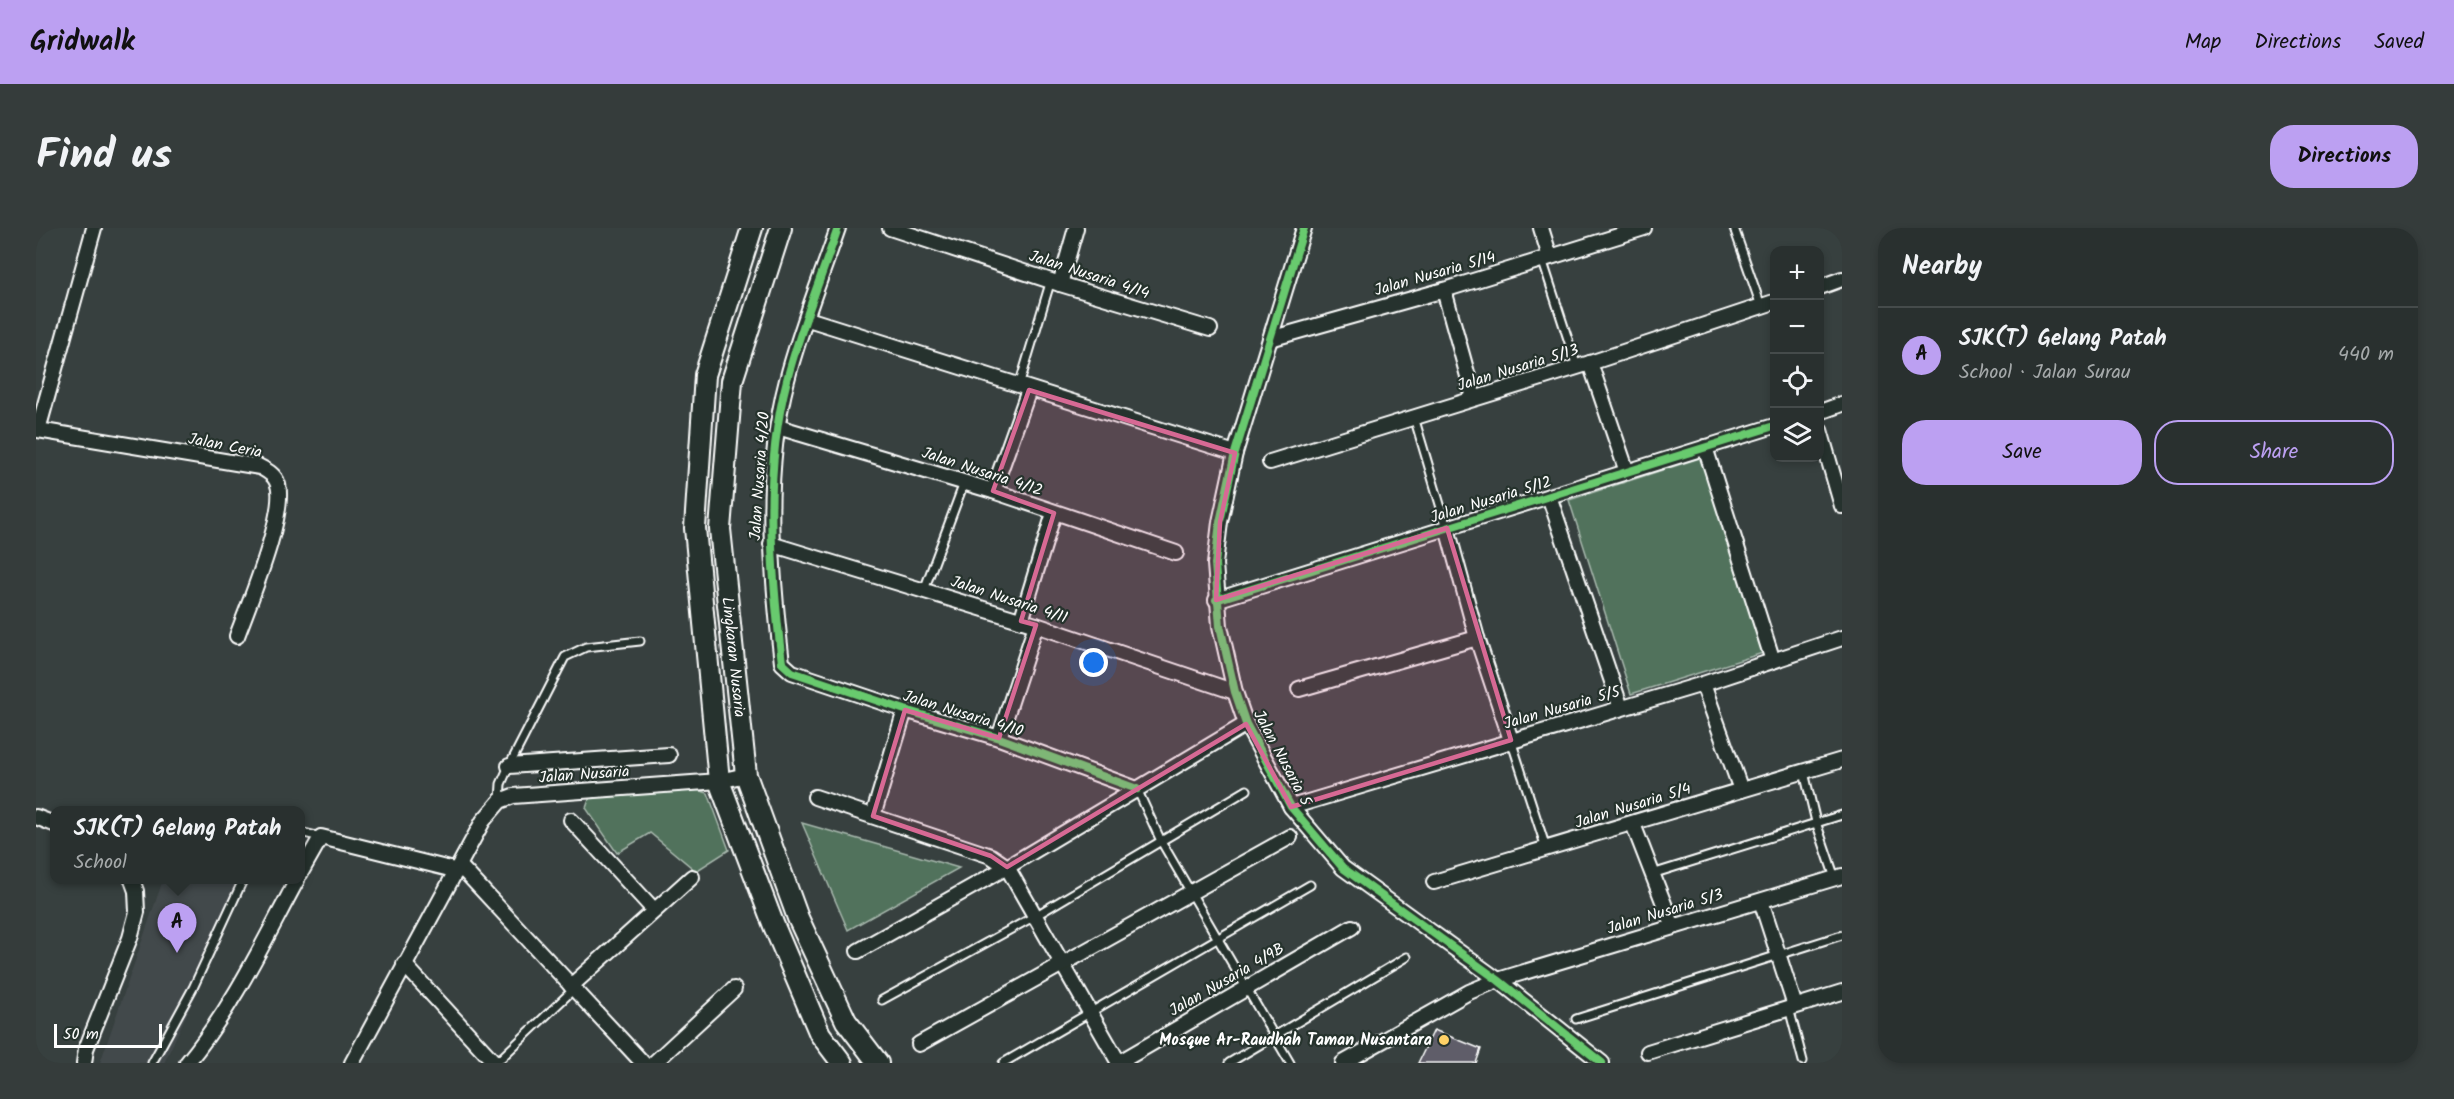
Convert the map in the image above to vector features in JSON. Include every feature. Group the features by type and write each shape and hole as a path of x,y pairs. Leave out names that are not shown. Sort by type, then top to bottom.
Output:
{"main road":[{"name":"Lingkaran Nusaria","path":"752,228 705,375 695,528 719,781 774,926 820,1034 842,1063"},
{"name":"Lingkaran Nusaria","path":"781,228 732,381 720,529 746,775 798,918 846,1021 878,1063"}],"street":[{"path":"37,430 94,228"},
{"name":"Jalan Nusaria 4/20","path":"782,663 771,544 778,427 787,380 838,228"},
{"name":"Jalan Nusaria 4/14","path":"890,228 1210,329"},
{"path":"1056,282 1076,228"},
{"name":"Jalan Nusaria 5","path":"1304,228 1235,453 1217,543 1216,600 1235,692 1246,724 1291,807 1343,868 1498,980 1602,1063"},
{"path":"1541,228 1546,258"},
{"name":"Jalan Nusaria 5/14","path":"1270,339 1444,290 1644,228"},
{"path":"1824,286 1842,279"},
{"path":"1444,290 1474,398"},
{"name":"Jalan Nusaria 5/13","path":"1270,462 1584,365 1770,304"},
{"path":"808,319 1235,453"},
{"path":"1584,365 1627,472"},
{"path":"993,491 1024,388"},
{"path":"1824,410 1842,404"},
{"name":"Jalan Nusaria 4/12","path":"778,427 993,491 1176,554"},
{"name":"Jalan Nusaria 5/12","path":"1216,600 1770,427"},
{"name":"Jalan Ceria","path":"37,430 260,467 270,472 277,481 279,507 237,636"},
{"path":"1824,444 1842,506"},
{"path":"1705,447 1773,661"},
{"path":"1549,496 1621,708"},
{"path":"1021,621 1054,513"},
{"path":"1448,528 1477,638 1510,740"},
{"name":"Jalan Nusaria 4/11","path":"771,544 1036,625 1235,692"},
{"path":"999,738 1036,625"},
{"path":"1299,689 1477,638"},
{"name":"Jalan Nusaria 5/5","path":"1291,807 1702,684 1842,638"},
{"name":"Jalan Nusaria 4/10","path":"782,663 792,672 905,710 999,738 1137,789"},
{"path":"1702,684 1742,790"},
{"path":"873,816 905,710"},
{"path":"858,951 1007,867 1246,724"},
{"path":"509,766 669,755"},
{"name":"Jalan Nusaria 5/4","path":"1434,882 1842,760"},
{"name":"Jalan Nusaria","path":"500,801 513,796 719,781 746,775"},
{"path":"815,797 991,856 1007,867 1119,1063"},
{"path":"352,1063 483,821 500,801"},
{"path":"36,817 50,822"},
{"path":"571,820 654,910"},
{"path":"1633,824 1673,927"},
{"path":"305,865 321,837 459,868 643,1063"},
{"path":"919,1044 1290,837"},
{"path":"573,987 654,910 693,877"},
{"name":"Jalan Nusaria 5/3","path":"1343,1063 1469,992 1498,980 1839,877"},
{"path":"84,1063 86,1049 130,938 137,912 134,884"},
{"path":"187,1063 213,1032 234,997 294,884"},
{"path":"1761,901 1792,1007"},
{"name":"Jalan Nusaria 4/9B","path":"1119,1063 1352,927"},
{"path":"404,964 496,1063"},
{"path":"654,1063 734,989"},
{"path":"1648,1052 1842,992"}],"lane":[{"path":"1734,228 1770,302"},
{"path":"1546,258 1584,365"},
{"path":"1024,388 1056,282"},
{"path":"1414,417 1448,528"},
{"path":"924,590 964,483"},
{"path":"500,801 501,784 509,766 565,657 586,647 640,641"},
{"path":"1510,740 1546,848"},
{"path":"1804,772 1816,822 1839,877"},
{"path":"1137,789 1161,841 1190,893 1290,1063"},
{"path":"882,1000 1035,916 1247,790"},
{"path":"1652,874 1842,815"},
{"path":"305,833 321,837"},
{"path":"152,1063 193,988 241,884"},
{"path":"1003,1063 1310,885"},
{"path":"1576,1019 1842,935"},
{"path":"1229,1063 1407,957"},
{"path":"496,1063 573,987"},
{"path":"1792,1007 1803,1060"}],"highlighted area":[{"path":"1029,390 1235,453 1220,522 1216,600 1447,528 1511,740 1291,807 1246,724 1007,867 991,856 873,816 905,710 999,738 1036,625 1021,621 1054,513 993,491"}],"shaded area":[{"path":"162,884 247,884 164,1063 100,1063"}],"green space":[{"path":"1703,457 1766,652 1631,694 1569,500"},
{"path":"697,790 708,793 729,850 696,871 650,833 617,853 586,808 590,797"},
{"path":"802,823 959,868 848,930"}],"building":[{"name":"Mosque Ar-Raudhah Taman Nusantara","path":"1434,1030 1481,1049 1476,1063 1418,1063"}],"cycle path":[{"path":"838,228 804,323 779,414 771,521 782,663 792,672 905,710 999,738 1137,789"},
{"path":"1304,228 1235,453 1220,522 1215,564 1220,626 1235,692 1246,724 1291,807 1343,868 1498,980 1602,1063"},
{"path":"1216,600 1770,427"}],"place":[{"name":"SJK(T) Gelang Patah","path":"177,953"},
{"name":"Mosque Ar-Raudhah Taman Nusantara","path":"1444,1040"}]}
